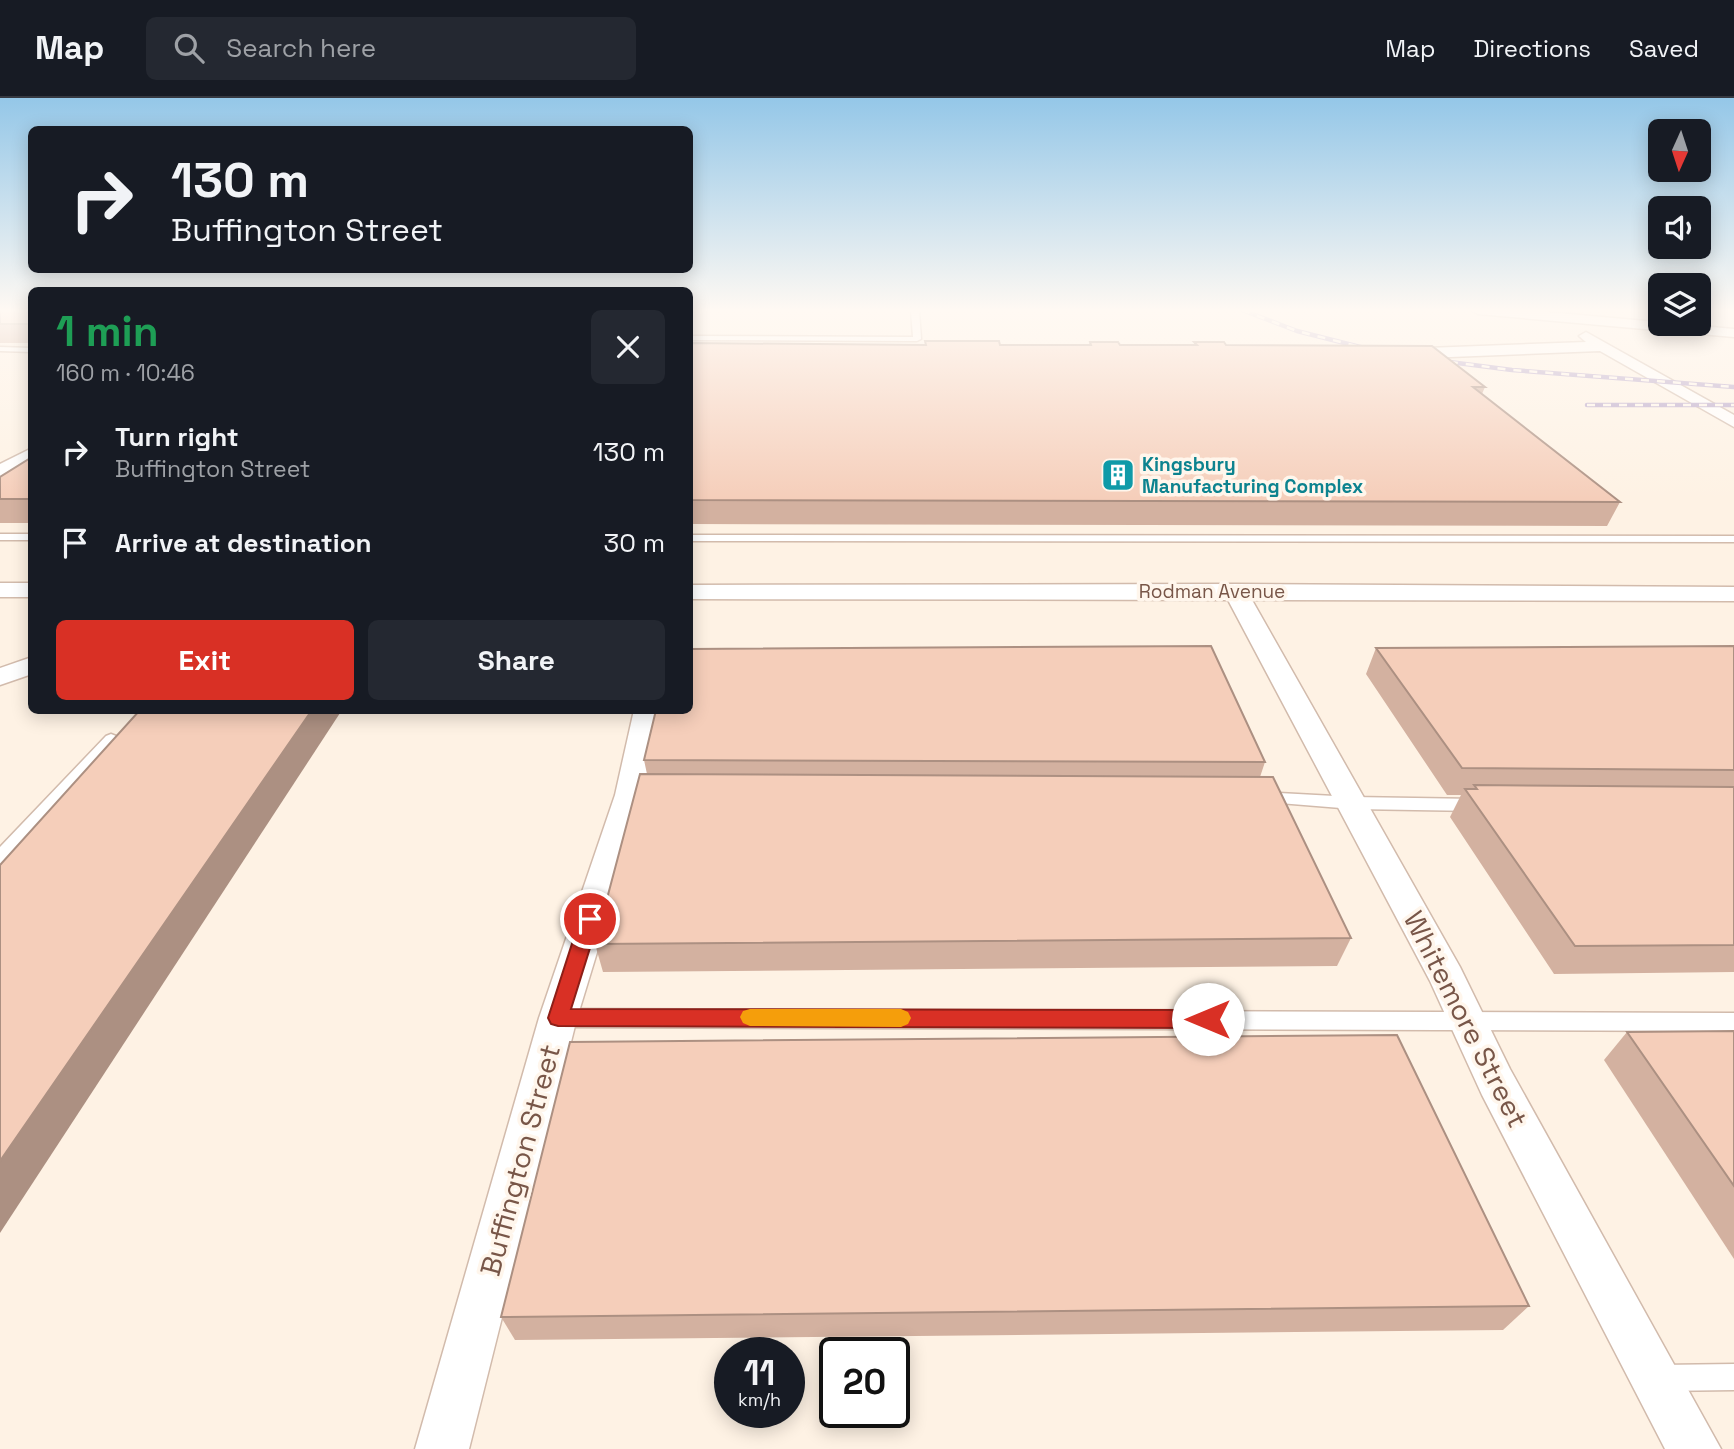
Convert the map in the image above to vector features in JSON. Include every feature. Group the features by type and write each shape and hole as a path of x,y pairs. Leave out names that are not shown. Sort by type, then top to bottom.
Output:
{"street":[{"path":"1650,373 1734,422"},
{"path":"0,472 28,455"},
{"path":"0,590 28,590"},
{"name":"Whitemore Street","path":"1235,591 1353,803 1467,1020 1496,1082 1694,1449"},
{"name":"Rodman Avenue","path":"693,592 1734,594"},
{"path":"0,677 28,666"},
{"name":"Buffington Street","path":"442,1449 558,1018 637,795 647,714"}],"lane":[{"path":"0,537 28,537"},
{"path":"693,538 1734,539"},
{"path":"0,858 111,738"},
{"path":"1244,797 1353,803 1495,805"},
{"path":"558,1018 1734,1022"},
{"path":"1655,1378 1734,1377"}],"building":[{"path":"693,373 1467,373 1485,387 1473,387 1620,502 693,500"},
{"path":"28,460 28,499 0,499 0,477"},
{"path":"1211,646 1265,762 644,760 655,714 693,714 693,649"},
{"path":"1734,646 1734,770 1462,768 1376,648"},
{"path":"136,714 309,714 0,1161 0,865"},
{"path":"640,774 1273,777 1351,938 595,944"},
{"path":"1474,785 1734,787 1734,945 1575,946 1465,789 1477,789"},
{"path":"1734,1031 1734,1186 1627,1032"},
{"path":"1397,1035 1529,1306 501,1317 570,1042"}],"railway":[{"path":"1552,373 1734,387"},
{"path":"1587,405 1734,405"}],"slow traffic":[{"path":"750,1017 901,1018"}],"place":[{"name":"Kingsbury Manufacturing Complex","path":"1118,475"}],"route":[{"path":"590,919 558,1018 1208,1019"}]}
